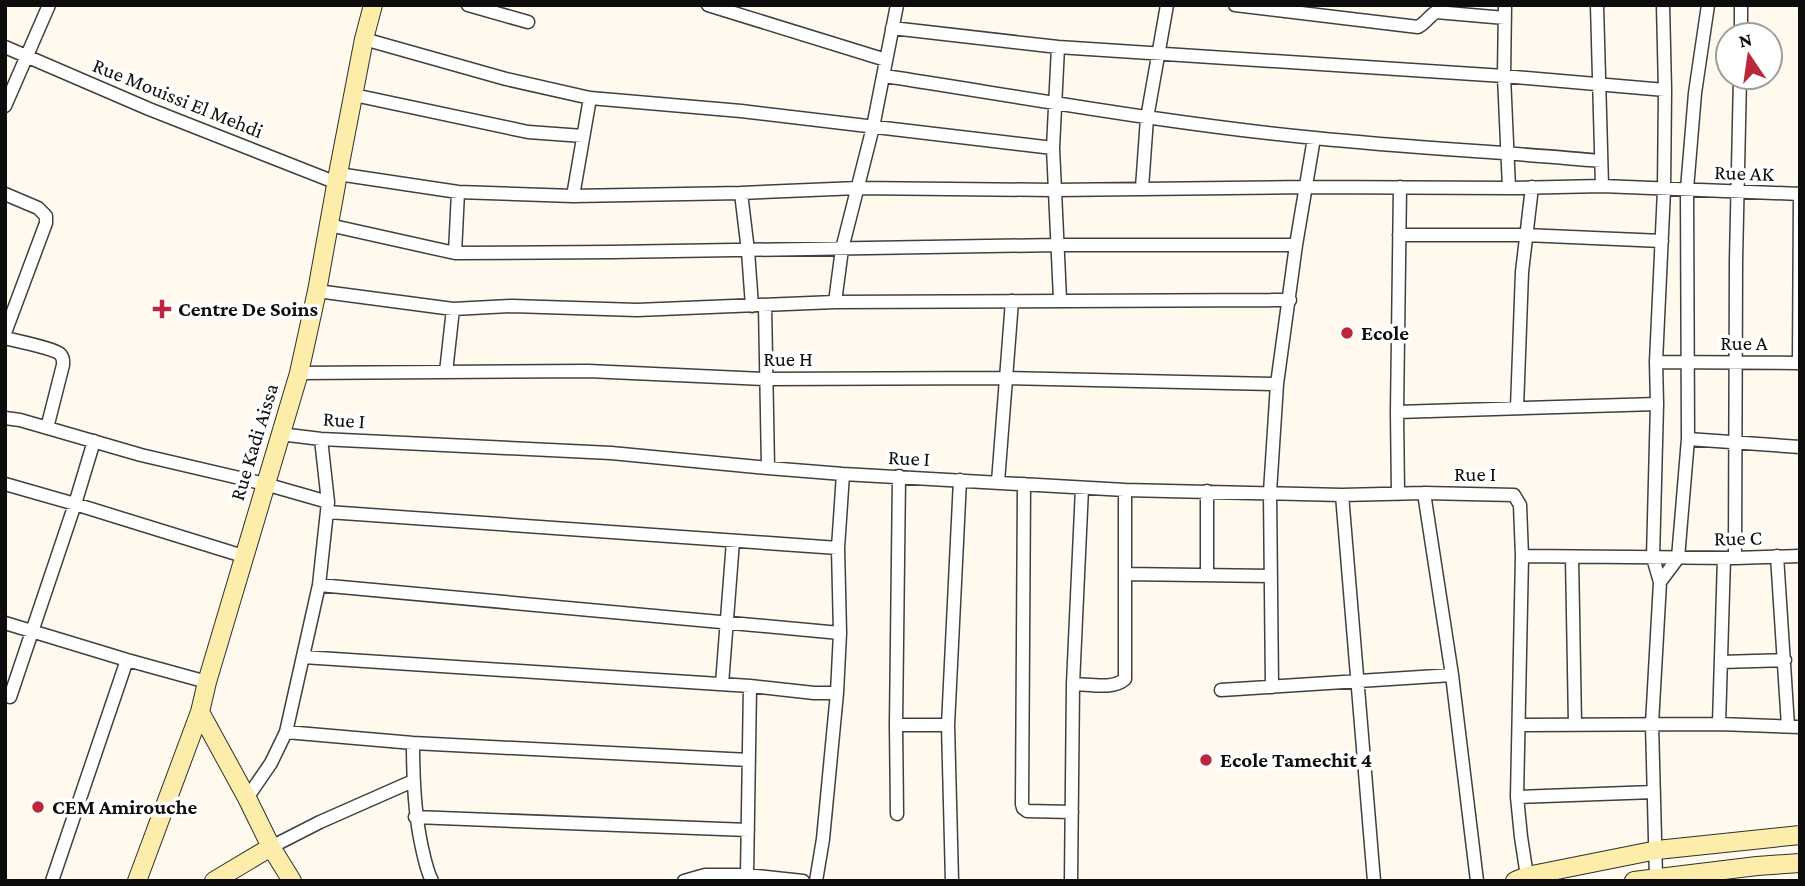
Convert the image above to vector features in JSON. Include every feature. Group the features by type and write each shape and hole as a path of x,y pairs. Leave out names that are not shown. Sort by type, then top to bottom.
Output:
{"main road":[{"name":"Rue Kadi Aissa","path":"137,881 200,712 243,556 299,373 373,5"},
{"path":"200,712 292,881"},
{"path":"1521,878 1657,850 1800,835"},
{"path":"214,881 271,846"},
{"path":"1634,881 1800,863"}],"street":[{"path":"5,106 49,5"},
{"path":"468,5 528,22"},
{"path":"708,5 886,60"},
{"path":"1142,188 1147,118 1167,5"},
{"path":"1235,5 1418,27 1436,12 1505,12 1504,76 1509,188"},
{"path":"1597,5 1602,186"},
{"path":"1657,877 1652,724 1660,582 1653,558 1656,362 1664,190 1663,5"},
{"path":"1660,582 1678,558 1688,439 1687,190 1695,93 1708,5"},
{"path":"835,302 842,249 885,76 894,7"},
{"path":"892,28 1058,47 1504,76 1665,90"},
{"path":"365,38 506,79 590,97 741,111 1054,148"},
{"name":"Rue Mouissi El Mehdi","path":"5,47 149,110 337,178 458,192 573,196 858,188 1054,190"},
{"path":"1058,47 1054,190 1060,299"},
{"path":"885,76 1147,118 1314,138 1601,161"},
{"path":"1719,724 1721,662 1730,558 1734,442 1740,91"},
{"path":"354,95 528,132 583,136"},
{"path":"573,196 590,97"},
{"path":"1272,687 1269,492 1277,384 1314,138"},
{"name":"Rue AK","path":"1054,190 1602,186 1800,194"},
{"path":"1398,494 1400,187"},
{"path":"1517,408 1522,272 1532,187"},
{"path":"455,253 458,192"},
{"path":"741,193 758,305 765,379 768,468"},
{"path":"5,194 38,208 46,216 46,223 5,335 60,354 63,359 47,428"},
{"path":"1799,363 1800,194"},
{"path":"329,225 455,253 1057,245 1296,245"},
{"path":"1399,235 1525,235 1662,241"},
{"path":"317,292 453,309 512,306 637,310 835,302 1060,299 1290,300"},
{"path":"999,482 1012,301"},
{"path":"446,372 453,309"},
{"name":"Rue A","path":"1656,362 1799,363"},
{"name":"Rue H","path":"299,373 588,371 765,379 1005,378 1277,384"},
{"path":"1397,412 1657,404"},
{"path":"5,418 141,455 265,484 328,507 838,548"},
{"name":"Rue I","path":"280,433 321,439 611,453 843,474 1082,488 1342,495 1514,495 1520,505 1522,556"},
{"path":"247,798 271,763 286,732 319,585 328,507 321,439"},
{"path":"1688,439 1800,447"},
{"path":"10,697 94,441"},
{"path":"816,881 823,839 837,693 840,632 838,548 843,474"},
{"path":"897,814 895,725 899,476"},
{"path":"952,881 948,726 960,480"},
{"path":"5,484 243,556"},
{"path":"1024,484 1022,804 1027,811 1072,812"},
{"path":"1071,881 1073,684 1082,488"},
{"path":"1073,684 1114,685 1125,679 1125,490"},
{"path":"1207,491 1207,575"},
{"path":"1424,493 1452,674 1477,881"},
{"path":"1342,495 1374,881"},
{"path":"722,684 733,541"},
{"path":"1521,878 1517,797 1522,556"},
{"name":"Rue C","path":"1522,556 1800,556"},
{"path":"1573,556 1575,724"},
{"path":"1519,725 1719,724 1794,727 1785,660 1777,556"},
{"path":"1125,574 1271,576"},
{"path":"319,585 840,632"},
{"path":"5,622 207,682"},
{"path":"303,657 837,693"},
{"path":"52,881 127,660"},
{"path":"1721,662 1785,660"},
{"path":"1221,690 1452,674"},
{"path":"747,875 750,686"},
{"path":"895,725 948,726"},
{"path":"286,732 413,743 749,760"},
{"path":"413,743 415,817 425,866 432,881"},
{"path":"271,846 413,781"},
{"path":"1517,797 1654,792"},
{"path":"415,817 748,830"},
{"path":"684,881 705,875 732,878 747,875 803,881"}],"place":[{"name":"Centre De Soins","path":"162,309"},
{"name":"Ecole","path":"1347,333"},
{"name":"Ecole Tamechit 4","path":"1206,760"},
{"name":"CEM Amirouche","path":"38,807"}]}
